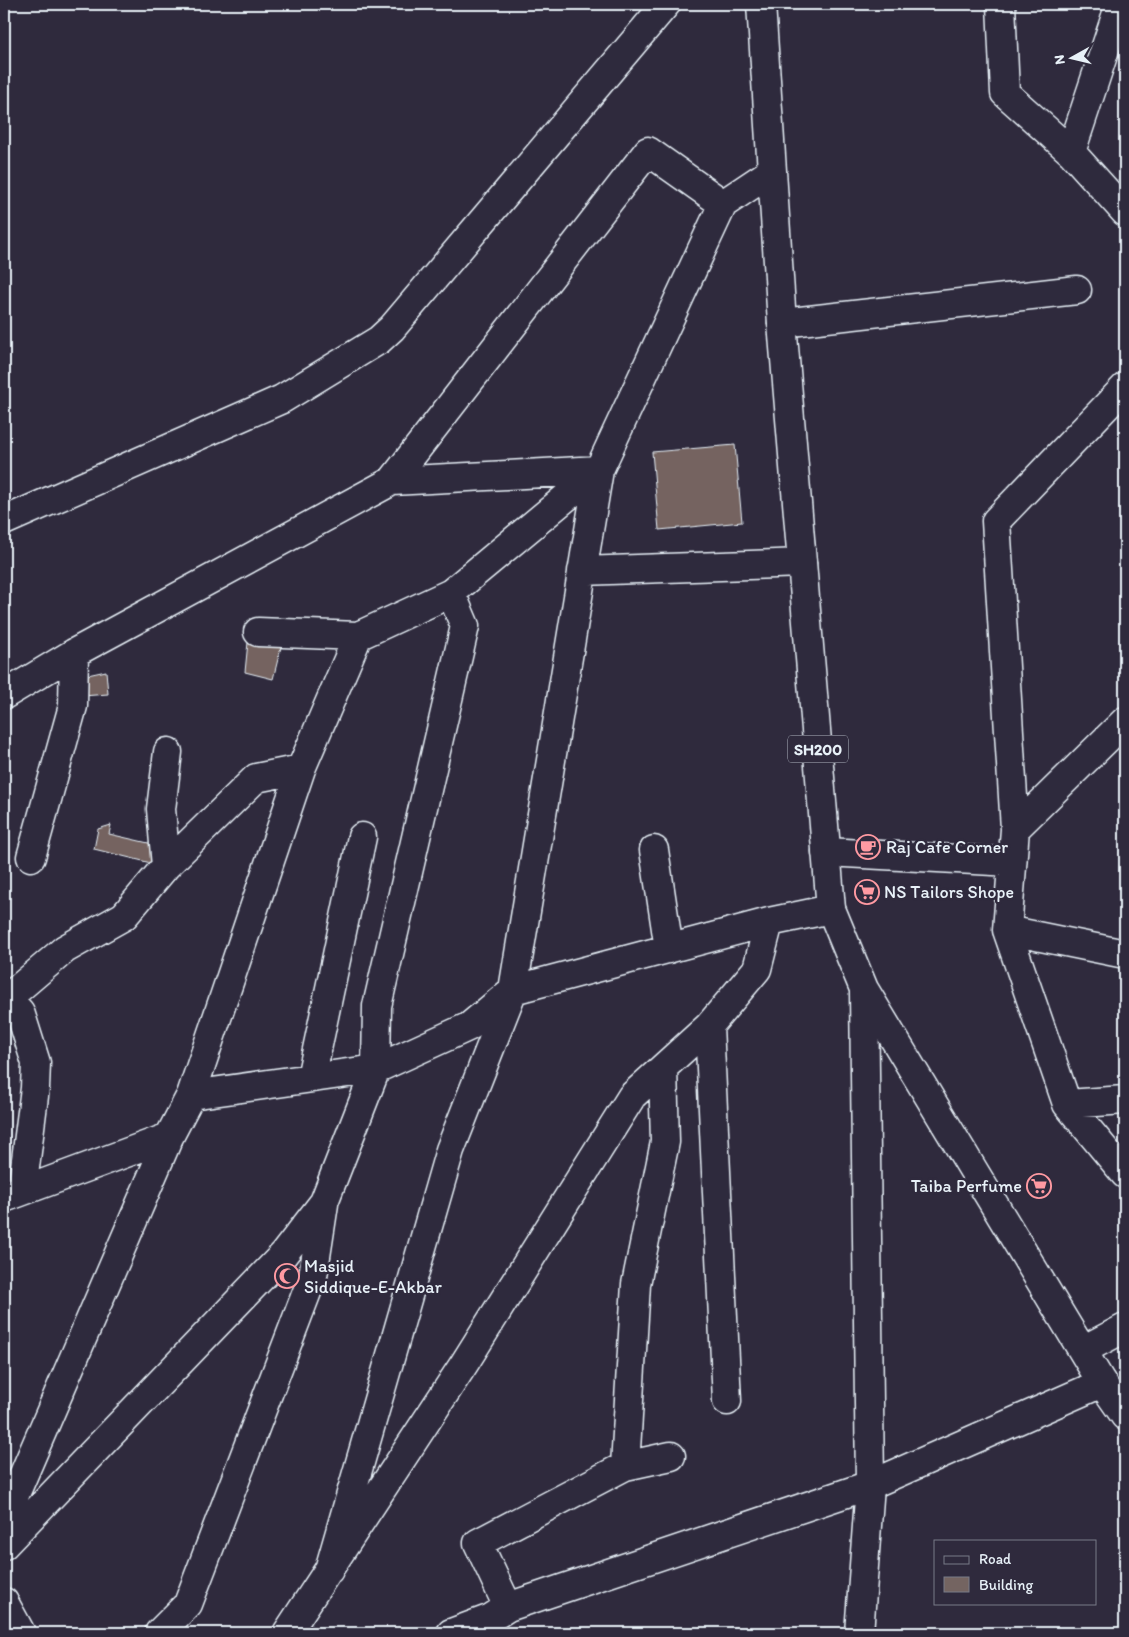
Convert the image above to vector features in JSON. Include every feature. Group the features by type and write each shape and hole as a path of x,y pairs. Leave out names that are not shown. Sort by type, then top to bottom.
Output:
{"street":[{"path":"4,521 282,399 379,340 392,328 666,4"},
{"name":"SH200","path":"761,4 782,323 831,909 864,990 1102,1382 1125,1416"},
{"path":"1002,4 1005,93 1071,152 1125,212"},
{"path":"1071,152 1120,4"},
{"path":"4,695 74,653 392,480 648,151 723,204"},
{"path":"329,1570 450,1150 513,990 599,470 723,204 771,172"},
{"path":"782,323 1077,290"},
{"path":"1125,387 996,520 1014,829 1007,930 1067,1104 1125,1174"},
{"path":"392,480 599,470"},
{"path":"258,632 358,636 451,593 599,470"},
{"path":"582,570 802,563"},
{"path":"159,1633 188,1604 313,1276 324,1202 376,1069 377,1006 465,626 451,593"},
{"path":"4,1520 169,1137 190,1095 301,769 358,636"},
{"path":"31,856 73,706 74,653"},
{"path":"1014,829 1125,721"},
{"path":"166,866 161,809 168,752"},
{"path":"13,1194 35,1088 36,1063 20,1012 5,998 65,949 124,916 166,866 256,778 301,769"},
{"path":"311,1078 362,837"},
{"path":"654,850 669,949"},
{"path":"826,852 1012,862"},
{"path":"190,1095 376,1069 470,1026 513,990 769,922 831,909"},
{"path":"287,1633 464,1364 632,1096 709,1026 757,969 769,922"},
{"path":"1007,930 1125,954"},
{"path":"859,1633 870,1485 864,990"},
{"path":"709,1026 727,1401"},
{"path":"625,1466 636,1284 665,1142 663,1068"},
{"path":"1067,1104 1125,1100"},
{"path":"13,1194 169,1137"},
{"path":"4,1545 283,1255 324,1202"},
{"path":"1083,1350 1125,1328"},
{"path":"451,1633 499,1619 870,1485 1102,1382"},
{"path":"499,1619 478,1543 625,1466 671,1456"},
{"path":"4,1602 21,1633"}],"building":[{"path":"735,445 742,522 659,530 652,452"},
{"path":"248,642 282,643 273,679 245,672"},
{"path":"106,671 108,694 83,696 83,676"},
{"path":"111,825 109,834 157,845 151,863 94,849 98,829"}],"place":[{"name":"Raj Cafe Corner","path":"868,847"},
{"name":"NS Tailors Shope","path":"867,892"},
{"name":"Taiba Perfume","path":"1039,1186"},
{"name":"Masjid Siddique-E-Akbar","path":"287,1276"}]}
